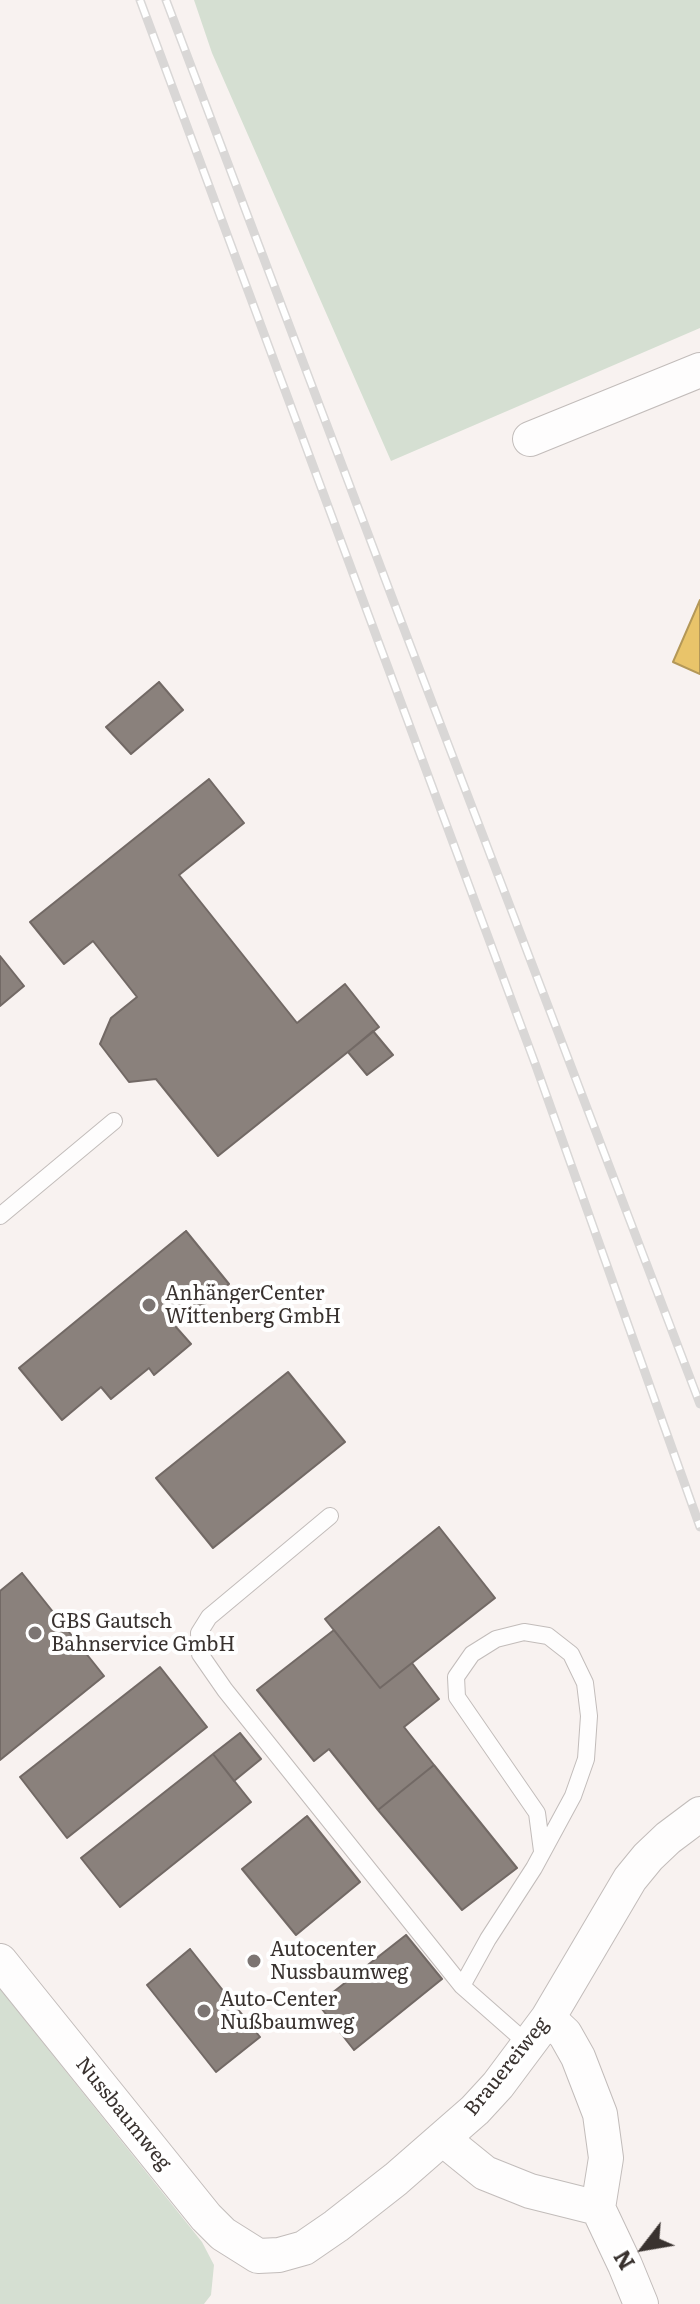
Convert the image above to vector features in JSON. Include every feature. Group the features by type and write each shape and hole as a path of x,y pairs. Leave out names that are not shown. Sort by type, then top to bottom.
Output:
{"street":[{"path":"530,439 700,370"},
{"name":"Brauereiweg","path":"258,2256 279,2255 304,2248 360,2207 483,2102 539,2032 630,1879 658,1848 700,1814"},
{"name":"Nussbaumweg","path":"0,1961 206,2217 240,2247 258,2256"},
{"path":"539,2032 565,2034 578,2057 600,2114 606,2158 598,2208 641,2304"},
{"path":"443,2139 485,2173 530,2191 598,2208"}],"lane":[{"path":"0,1216 114,1121"},
{"path":"330,1516 209,1617 199,1633 200,1654 225,1690 462,1986 539,2032"},
{"path":"462,1986 534,1868 573,1796 586,1759 589,1716 585,1683 571,1654 548,1636 524,1632 496,1639 472,1654 456,1677 457,1697 537,1813 542,1851"}],"shaded area":[{"path":"194,0 700,0 700,328 391,461 212,53"},
{"path":"0,1989 202,2242 214,2265 211,2295 204,2304 0,2304"}],"building: Wohnen":[{"path":"700,600 700,674 673,662"}],"building: Industrie":[{"path":"159,682 183,710 131,754 106,727"},
{"path":"209,779 244,823 179,875 297,1023 345,984 379,1027 218,1156 156,1079 129,1082 100,1044 111,1018 137,997 93,941 64,964 30,922"},
{"path":"0,956 24,986 0,1006"},
{"path":"373,1031 393,1055 367,1075 348,1052"},
{"name":"AnhängerCenter Wittenberg GmbH","path":"186,1231 229,1284 176,1327 191,1344 154,1375 149,1368 111,1399 101,1387 62,1420 19,1368"},
{"path":"288,1372 345,1442 213,1548 156,1478"},
{"path":"439,1527 495,1598 380,1688 325,1619"},
{"name":"GBS Gautsch Bahnservice GmbH","path":"22,1573 104,1676 0,1760 0,1591"},
{"path":"334,1630 380,1688 412,1663 439,1699 404,1727 434,1765 378,1810 329,1749 314,1761 257,1690"},
{"path":"160,1667 207,1727 67,1838 20,1777"},
{"path":"240,1733 261,1759 234,1781 213,1754"},
{"path":"213,1754 251,1802 120,1907 81,1858"},
{"path":"434,1765 517,1868 462,1910 378,1810"},
{"path":"307,1816 360,1882 296,1935 242,1869"},
{"path":"406,1935 442,1979 354,2050 318,2004"},
{"name":"Auto-Center Nußbaumweg","path":"190,1949 260,2037 216,2072 147,1985"}],"railway":[{"path":"140,0 536,1066 700,1527"},
{"path":"166,0 700,1404"}],"place":[{"name":"AnhängerCenter Wittenberg GmbH","path":"149,1305"},
{"name":"GBS Gautsch Bahnservice GmbH","path":"35,1633"},
{"name":"Autocenter Nussbaumweg","path":"254,1961"},
{"name":"Auto-Center Nußbaumweg","path":"204,2011"}]}
